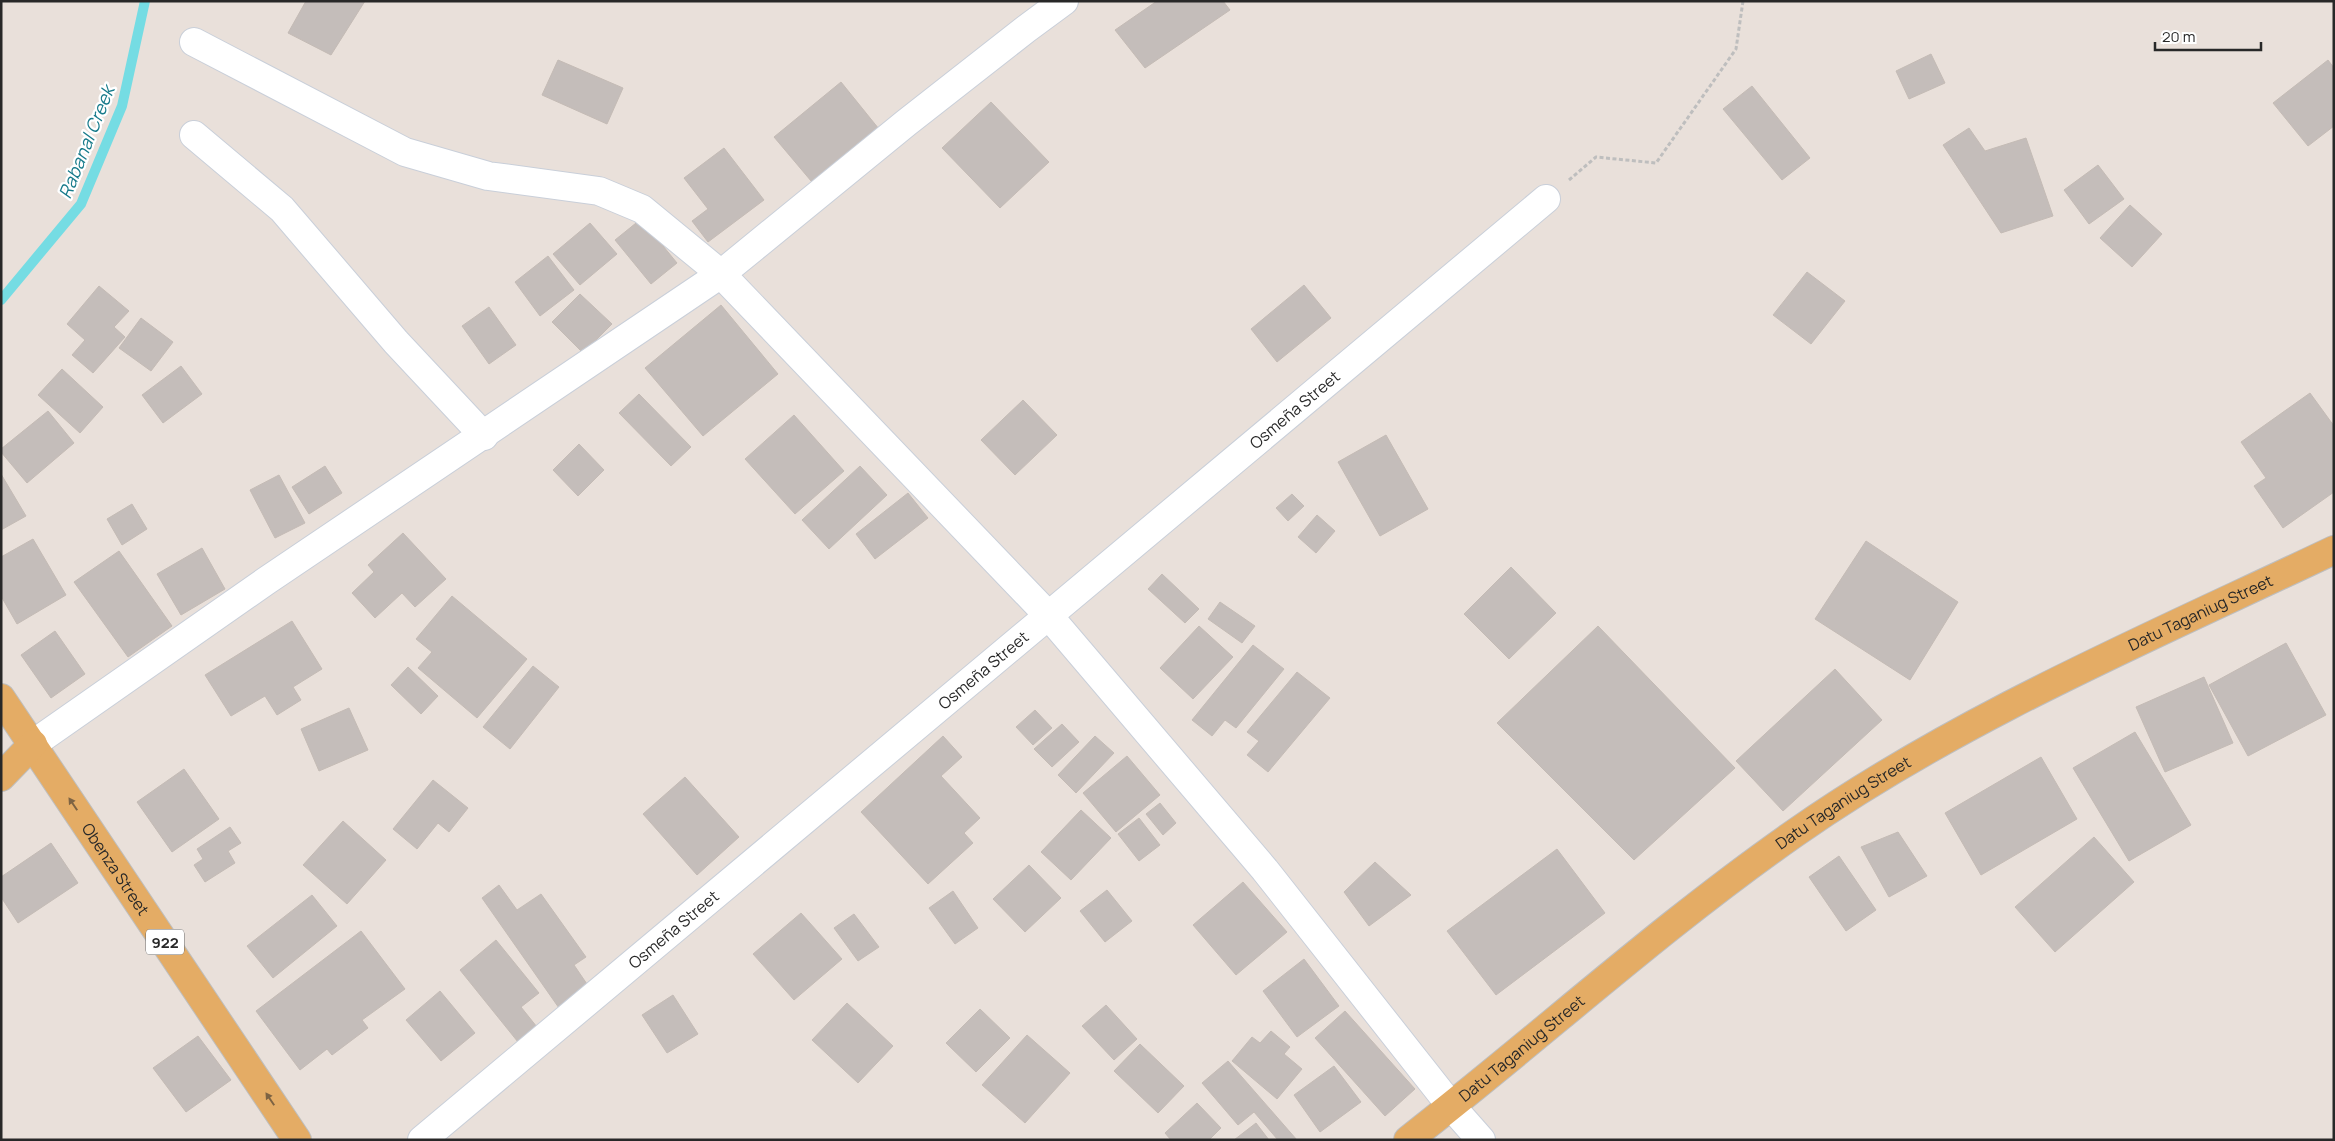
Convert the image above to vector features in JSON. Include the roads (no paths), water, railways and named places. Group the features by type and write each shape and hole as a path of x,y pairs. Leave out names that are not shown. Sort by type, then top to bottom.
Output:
{"main road":[{"name":"Datu Taganiug Street","path":"1408,1140 1696,905 1796,832 1906,762 2027,698 2334,550"},
{"name":"Obenza Street","path":"1,698 297,1140"},
{"path":"1,777 33,744"}],"street":[{"path":"33,744 266,581 484,436 721,274 921,111 1064,1"},
{"path":"194,42 405,152 488,176 599,191 642,209 721,274 1048,615 1264,870 1451,1106 1481,1140"},
{"path":"194,135 282,209 396,342 484,436"},
{"name":"Osmeña Street","path":"422,1140 1546,199"}],"waterway":[{"name":"Rabanal Creek","path":"1,300 81,204 122,106 145,1"}]}
